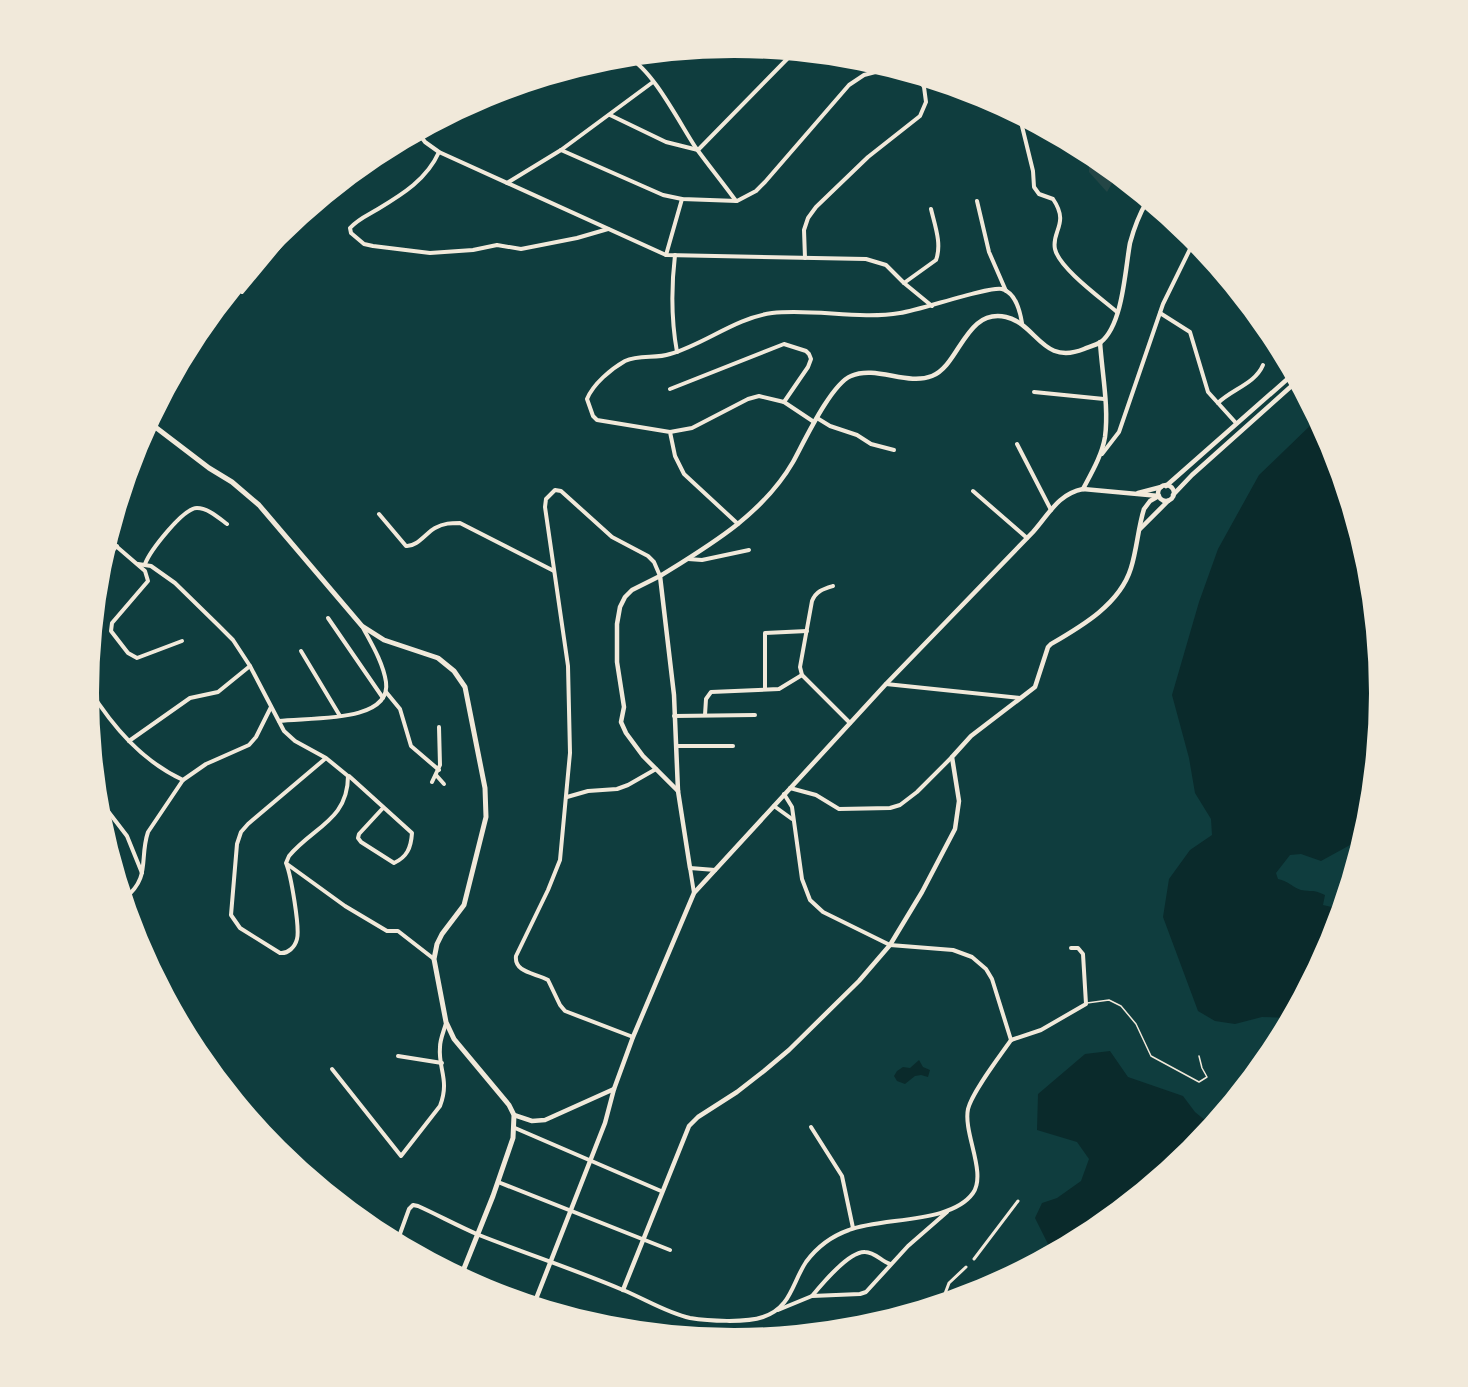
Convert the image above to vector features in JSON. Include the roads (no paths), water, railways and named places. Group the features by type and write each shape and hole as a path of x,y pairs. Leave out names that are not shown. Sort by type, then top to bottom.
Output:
{"main road":[{"path":"157,428 208,468 232,482 259,505 360,624 384,640 428,654 447,664 465,687 485,788 486,817 464,905 442,934 434,959 446,1022 454,1039 501,1094 514,1116 514,1128 498,1182 464,1268"}],"street":[{"path":"698,150 785,61"},
{"path":"641,66 698,150 737,201"},
{"path":"561,150 663,195 682,199 737,201 756,191 849,85 869,74"},
{"path":"507,183 561,150 653,82"},
{"path":"805,258 804,230 808,218 816,207 868,157 920,116 926,102 924,88"},
{"path":"610,115 666,142 698,150"},
{"path":"1022,128 1033,171 1034,187 1039,194 1053,199 1059,213 1061,225 1054,243 1058,257 1075,276 1117,312"},
{"path":"424,140 439,152 666,255 877,261 886,265 933,306"},
{"path":"439,152 425,176 356,222 350,228 351,233 364,244 430,253 473,250 496,245 530,248 609,229"},
{"path":"666,255 682,199"},
{"path":"976,201 989,252 1006,291"},
{"path":"894,450 871,444 856,435 816,420 784,402 759,396 748,399 698,426 670,432 597,420 593,416 587,399 594,386 627,360 636,357 669,355 733,326 772,313 883,316 933,306 1000,288 1013,297 1022,323 1034,338 1048,348 1063,353 1077,351 1100,342 1109,330 1117,312 1134,228 1143,208"},
{"path":"904,283 936,261 938,257 938,240 931,209"},
{"path":"1099,457 1119,432 1160,313 1175,276 1189,250"},
{"path":"675,255 671,296 676,352"},
{"path":"1160,313 1190,332 1208,392 1236,423"},
{"path":"678,791 635,746 621,722 624,707 617,662 617,624 620,607 628,593 635,587 660,576 738,525 778,485 816,420 841,383 850,376 864,373 918,378 932,376 943,368 964,336 980,322 992,317 1005,317 1022,323"},
{"path":"1083,489 1099,457 1105,438 1100,342"},
{"path":"670,389 784,344 806,351 810,359 808,367 784,402"},
{"path":"1218,403 1229,393 1252,380 1263,364"},
{"path":"1159,496 1159,489 1286,380"},
{"path":"1138,531 1192,475 1290,387"},
{"path":"1034,392 1104,399"},
{"path":"670,432 675,456 684,474 738,525"},
{"path":"1017,444 1052,512"},
{"path":"1135,494 1164,486 1172,489 1171,498"},
{"path":"537,1297 605,1123 614,1089 633,1037 694,893 886,684 1052,512 1059,499 1073,491 1083,489 1159,496 1162,500 1171,498"},
{"path":"633,1037 565,1011 548,980 523,970 515,962 560,860 566,798 571,739 568,666 545,507 546,499 555,490 561,491 612,537 648,556 654,562 660,576 675,716 678,791 694,893"},
{"path":"973,491 1027,538"},
{"path":"790,788 816,795 839,809 890,808 910,798 971,736 1035,687 1048,647 1090,619 1122,586 1131,568 1144,508 1159,496"},
{"path":"145,564 150,552 180,519 192,510 198,508 205,510 227,524"},
{"path":"379,514 406,546 413,545 436,527 447,523 460,523 555,571"},
{"path":"117,546 145,571 148,580 112,623 111,631 128,653 138,658 182,640"},
{"path":"687,559 702,560 749,550"},
{"path":"138,564 151,566 175,583 233,640 250,666 284,730 295,741 326,758 412,833 408,854 396,863 358,838 383,808"},
{"path":"833,586 821,589 815,594 800,668 802,675 850,723"},
{"path":"328,618 383,698"},
{"path":"279,721 341,717 374,708 383,698 386,692 385,675 360,624"},
{"path":"765,689 765,633 807,631"},
{"path":"301,651 341,717"},
{"path":"129,741 190,698 218,692 250,666"},
{"path":"705,715 706,699 711,692 783,688 802,675"},
{"path":"886,684 1021,698"},
{"path":"386,692 400,709 411,746 439,770"},
{"path":"99,705 129,741 154,764 183,780"},
{"path":"131,893 141,880 148,832 183,780 206,764 249,745 256,738 272,706"},
{"path":"675,716 755,715"},
{"path":"432,782 439,770 441,760 439,727"},
{"path":"676,746 734,746"},
{"path":"623,1290 680,1145 692,1122 737,1092 789,1050 860,981 890,945 933,874 955,829 959,801 952,757"},
{"path":"326,758 248,824 241,832 237,844 231,915 240,928 280,953 290,950 297,940 290,875 286,863 294,849 334,817 348,789 348,776"},
{"path":"566,798 588,791 617,789 656,769"},
{"path":"436,776 444,784"},
{"path":"784,794 792,807 802,879 810,900 824,912 890,945 953,950 964,953 979,962 992,979 1011,1040"},
{"path":"774,806 792,819"},
{"path":"111,815 127,836 142,873"},
{"path":"286,863 345,906 387,931 398,931 434,959"},
{"path":"690,868 715,870"},
{"path":"400,1233 409,1209 413,1205 418,1206 477,1234 690,1318 752,1319 812,1296 866,1292 920,1234 947,1211 967,1199 976,1186 977,1177 969,1137 968,1108 982,1082 1011,1040 1041,1030 1086,1004 1083,954 1078,948 1071,948"},
{"path":"332,1069 401,1156 440,1106 445,1083 439,1048 446,1022"},
{"path":"398,1056 442,1063"},
{"path":"514,1116 532,1121 545,1120 614,1089"},
{"path":"811,1127 842,1176 853,1228"},
{"path":"514,1128 662,1191"},
{"path":"498,1182 670,1250"},
{"path":"974,1259 1018,1201"},
{"path":"775,1311 789,1297 806,1262 833,1237 853,1228 947,1211"},
{"path":"812,1296 831,1275 857,1253 870,1253 891,1264"},
{"path":"946,1292 949,1283 966,1267"}],"lane":[{"path":"1086,1004 1109,1000 1121,1006 1136,1024 1151,1056 1199,1082 1207,1077 1199,1056"}]}
